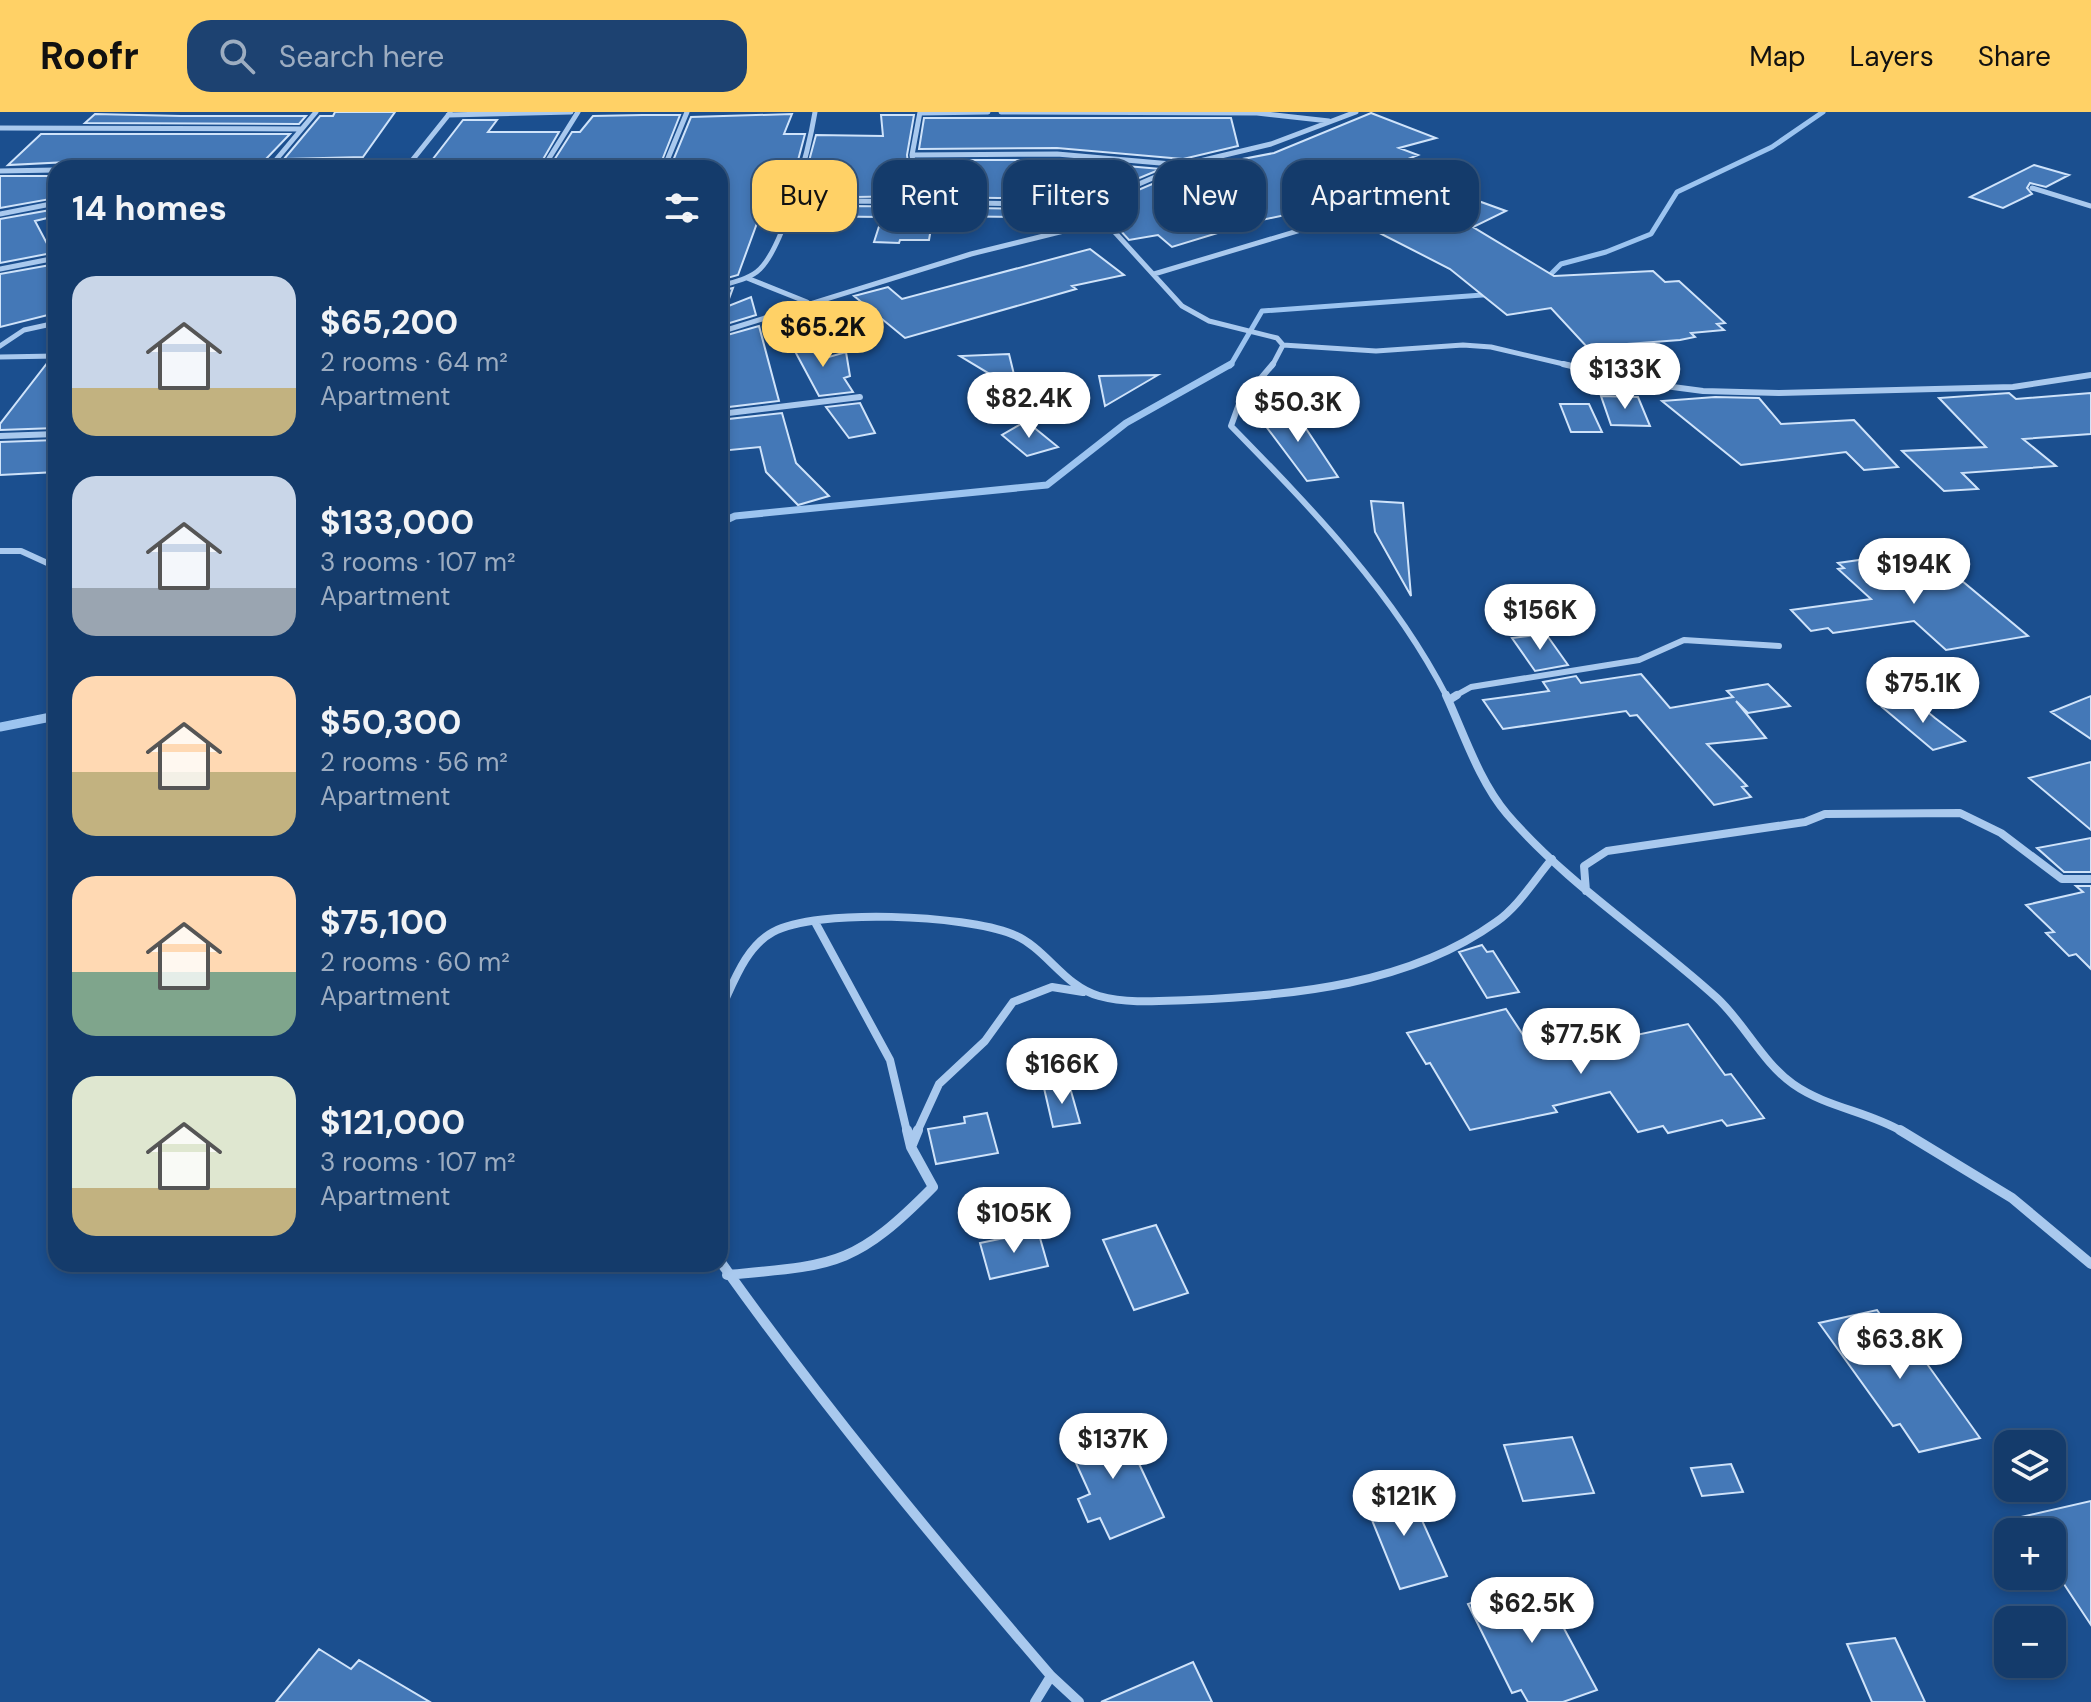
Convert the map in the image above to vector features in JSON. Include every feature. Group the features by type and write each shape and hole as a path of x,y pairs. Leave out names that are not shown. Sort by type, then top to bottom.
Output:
{"street":[{"path":"276,160 316,112"},
{"path":"412,160 449,113 571,112"},
{"path":"548,160 578,112"},
{"path":"667,160 687,112"},
{"path":"807,160 815,112"},
{"path":"913,160 920,112 988,112"},
{"path":"1001,112 1257,113 1330,121"},
{"path":"1204,160 1271,144 1356,112"},
{"path":"0,128 301,129"},
{"path":"912,155 1057,154 1154,162"},
{"path":"0,171 48,170"},
{"path":"2032,188 2091,206"},
{"path":"0,214 48,205"},
{"path":"728,284 747,278 768,257 777,232"},
{"path":"728,329 971,254 1060,232"},
{"path":"1114,232 1182,306 1195,315 1277,338 1283,345 1376,351 1463,345 1491,347 1650,384 1703,391 1779,393 2013,387 2091,375"},
{"path":"1154,274 1294,232"},
{"path":"0,269 48,260"},
{"path":"747,278 808,302"},
{"path":"0,346 24,330 48,325"},
{"path":"1283,345 1271,371 1240,402 1231,426 1330,528 1379,588 1415,639 1449,700 1489,787 1506,813 1586,891 1719,1000 1791,1083 1824,1102 1878,1117 1998,1190 2091,1264"},
{"path":"0,357 48,356"},
{"path":"728,413 860,397"},
{"path":"0,436 48,434"},
{"path":"0,551 21,551 48,563"},
{"path":"1449,700 1471,687 1639,660 1684,640 1779,646"},
{"path":"1586,891 1584,866 1607,851 1805,822 1825,814 1960,813 2001,833 2062,879 2091,879"},
{"path":"911,1147 939,1084 985,1041 1013,1002 1052,987 1129,1000 1245,999 1287,994 1375,974 1414,962 1494,923 1515,905 1552,859"},
{"path":"728,995 748,955 776,931 815,922 864,917 987,928 1011,934 1034,946 1084,992"},
{"path":"727,1275 823,1264 860,1251 896,1225 933,1187 911,1147 890,1060 815,922"},
{"path":"726,1272 897,1496 1051,1676 1079,1702"},
{"path":"1035,1702 1051,1676"}],"building":[{"path":"335,112 395,112 363,157 284,159 320,116 333,116"},
{"path":"1371,113 1436,138 1399,148 1418,155 1406,160 1282,160 1282,216 1266,219 1266,160 1237,160 1274,153"},
{"path":"95,114 306,116 299,124 85,123"},
{"path":"792,114 784,134 805,134 798,160 752,160 754,232 738,275 728,278 728,160 673,160 691,117"},
{"path":"680,115 662,160 554,160 572,132 580,132 593,116"},
{"path":"881,115 914,115 908,160 873,160 873,197 857,197 857,160 809,160 816,135 883,136"},
{"path":"924,118 1231,118 1238,146 1183,159 1057,148 919,149"},
{"path":"463,120 497,120 488,132 559,132 543,160 432,160"},
{"path":"41,134 290,134 266,159 48,160 48,163 8,165"},
{"path":"987,160 1003,160 1003,198 987,198"},
{"path":"2034,165 2069,175 2046,187 2030,183 2027,188 2032,194 2003,208 1970,197"},
{"path":"1138,167 1154,168 1154,172 1138,179"},
{"path":"0,176 48,176 48,199 0,208"},
{"path":"1154,183 1154,232 1221,232 1172,247 1158,235 1129,240 1122,232 1138,232 1138,190"},
{"path":"1479,201 1506,211 1479,224"},
{"path":"857,206 873,206 873,217 857,217"},
{"path":"987,208 1003,209 1003,217 987,217"},
{"path":"48,210 48,218 35,221 48,245 48,254 0,263 0,219"},
{"path":"1479,231 1554,276 1653,271 1665,282 1679,281 1725,323 1717,324 1724,330 1691,333 1695,337 1680,340 1587,347 1551,308 1507,315 1450,269 1378,232"},
{"path":"877,232 930,232 929,240 874,242"},
{"path":"1090,249 1124,275 1072,286 1076,289 905,338 854,296 888,287 902,299"},
{"path":"48,265 48,315 0,327 0,274"},
{"path":"751,297 756,315 728,324 728,306"},
{"path":"759,326 779,401 728,407 728,335"},
{"path":"782,327 822,359 846,352 850,376 844,378 853,392 819,396"},
{"path":"1009,354 1018,391 960,356"},
{"path":"48,362 48,428 0,430 0,424"},
{"path":"1158,375 1105,406 1099,376"},
{"path":"2009,393 2016,399 2091,393 2091,434 2023,439 2056,466 1962,473 1978,489 1944,491 1902,451 1986,447 1939,398"},
{"path":"1601,396 1638,397 1650,426 1611,425"},
{"path":"1759,398 1781,424 1854,420 1898,467 1864,470 1846,452 1741,465 1662,401"},
{"path":"860,403 875,433 849,438 826,407"},
{"path":"1560,404 1589,404 1602,432 1571,432"},
{"path":"1293,409 1338,477 1307,481 1256,413"},
{"path":"782,413 796,463 829,496 798,505 766,472 760,447 728,450 728,419"},
{"path":"1026,421 1058,447 1027,456 1002,435"},
{"path":"48,440 48,472 0,475 0,442"},
{"path":"1371,501 1403,503 1411,596 1375,532"},
{"path":"1873,558 1894,571 1943,565 2028,636 1946,650 1914,621 1833,633 1828,628 1811,631 1791,610 1871,599 1838,569 1844,568 1838,563"},
{"path":"1546,634 1568,665 1535,671 1512,638"},
{"path":"1641,674 1670,708 1733,697 1727,691 1768,684 1790,706 1748,713 1736,701 1766,738 1707,744 1747,786 1742,787 1751,797 1714,805 1637,715 1630,716 1626,711 1503,729 1483,700 1549,691 1543,682 1576,676 1581,683"},
{"path":"2091,696 2091,739 2051,712"},
{"path":"1912,699 1965,741 1933,750 1882,707"},
{"path":"2091,762 2091,830 2029,778"},
{"path":"2091,838 2091,872 2064,872 2037,848"},
{"path":"2076,886 2091,886 2091,969 2076,954 2069,956 2046,933 2054,932 2026,905 2083,892"},
{"path":"1482,945 1487,952 1493,951 1519,992 1487,998 1459,952"},
{"path":"1506,1009 1537,1056 1688,1024 1725,1075 1731,1074 1764,1118 1727,1126 1722,1120 1668,1133 1663,1126 1638,1132 1610,1092 1553,1106 1557,1112 1470,1130 1430,1063 1426,1064 1407,1033"},
{"path":"1069,1084 1080,1123 1053,1127 1044,1088"},
{"path":"987,1113 998,1153 936,1164 928,1129 965,1123 964,1117"},
{"path":"1156,1225 1188,1293 1134,1310 1103,1240"},
{"path":"1038,1231 1048,1266 990,1279 980,1243"},
{"path":"1877,1310 1890,1328 1900,1326 1980,1438 1919,1452 1900,1424 1893,1426 1819,1323"},
{"path":"1119,1421 1164,1517 1110,1539 1100,1518 1088,1522 1078,1499 1090,1494 1066,1441"},
{"path":"1572,1437 1594,1493 1523,1501 1504,1445"},
{"path":"1731,1464 1743,1492 1702,1496 1691,1468"},
{"path":"1407,1487 1447,1576 1400,1589 1363,1498"},
{"path":"2091,1501 2091,1625 2066,1587 2066,1518 2017,1518"},
{"path":"1538,1580 1597,1690 1563,1702 1528,1702 1521,1690 1512,1693 1468,1604"},
{"path":"1895,1638 1925,1702 1872,1702 1847,1644"},
{"path":"319,1649 351,1669 359,1660 430,1702 276,1702"},
{"path":"1193,1662 1212,1702 1101,1702"}],"waterway":[{"path":"1544,281 1561,264 1606,252 1651,234 1677,192 1772,147 1823,112"},
{"path":"1230,366 1262,311 1496,294"},
{"path":"728,519 735,516 1047,485 1126,423 1231,364"},
{"path":"0,727 48,718"}]}
